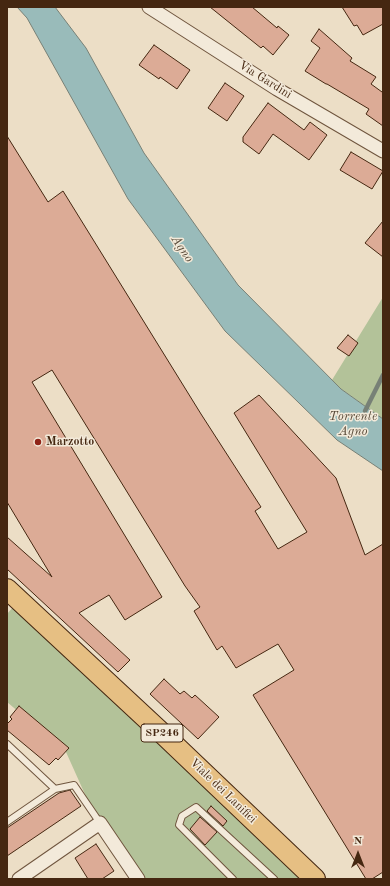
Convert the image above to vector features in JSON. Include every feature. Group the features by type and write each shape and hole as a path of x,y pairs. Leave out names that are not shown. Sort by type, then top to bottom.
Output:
{"main road":[{"name":"Viale dei Lanifici","path":"7,589 164,735 315,879"}],"street":[{"name":"Via Gardini","path":"148,7 277,89 383,151"},
{"path":"19,879 100,823 138,879"}],"lane":[{"path":"7,744 55,789"},
{"path":"7,822 55,789 74,785 100,823"},
{"path":"233,879 179,825 182,816 196,807 274,879"}],"green space":[{"path":"383,297 383,419 341,389 332,380"},
{"path":"21,598 321,879 134,879 101,830 66,752 7,702 7,614"}],"water":[{"name":"Torrente Agno","path":"17,7 55,7 86,48 144,153 238,285 341,389 383,419 383,471 337,440 225,331 128,199 27,18"}],"building":[{"path":"210,7 252,7 277,28 278,26 289,35 273,55 263,46 261,48"},
{"path":"342,7 383,7 383,24 363,35 357,25 354,26"},
{"path":"319,29 352,58 350,61 376,77 371,84 382,92 383,91 383,126 366,114 369,109 305,71 320,48 311,41"},
{"path":"154,45 190,70 177,89 139,65"},
{"path":"225,83 244,96 227,121 208,108"},
{"path":"268,103 304,130 310,122 327,135 309,160 273,134 259,154 243,142 243,137"},
{"path":"7,136 48,202 63,191 201,414 261,507 255,511 278,549 307,532 234,413 259,395 336,478 365,555 383,544 383,872 372,879 366,879 253,695 294,670 278,644 236,668 222,646 217,650 194,611 200,607 185,586 52,370 32,382 162,597 125,620 109,595 79,613 130,660 118,672 7,569 7,537 52,577 7,502"},
{"path":"351,152 383,171 372,189 340,170"},
{"path":"383,221 383,257 365,243"},
{"path":"348,335 358,343 349,356 337,348"},
{"path":"164,679 180,694 184,691 192,698 195,695 219,717 198,739 150,694"},
{"path":"19,706 69,748 58,760 56,758 49,765 7,730 7,724 12,719 10,717"},
{"path":"70,790 81,806 7,856 7,828 59,793"},
{"path":"211,806 227,821 223,826 207,811"},
{"path":"200,817 217,832 205,845 190,829"},
{"path":"96,844 114,871 102,879 88,879 75,858"}],"waterway":[{"path":"365,411 383,375"}],"place":[{"name":"Marzotto","path":"38,442"}],"water label":[{"name":"Agno","path":"182,249"}]}
